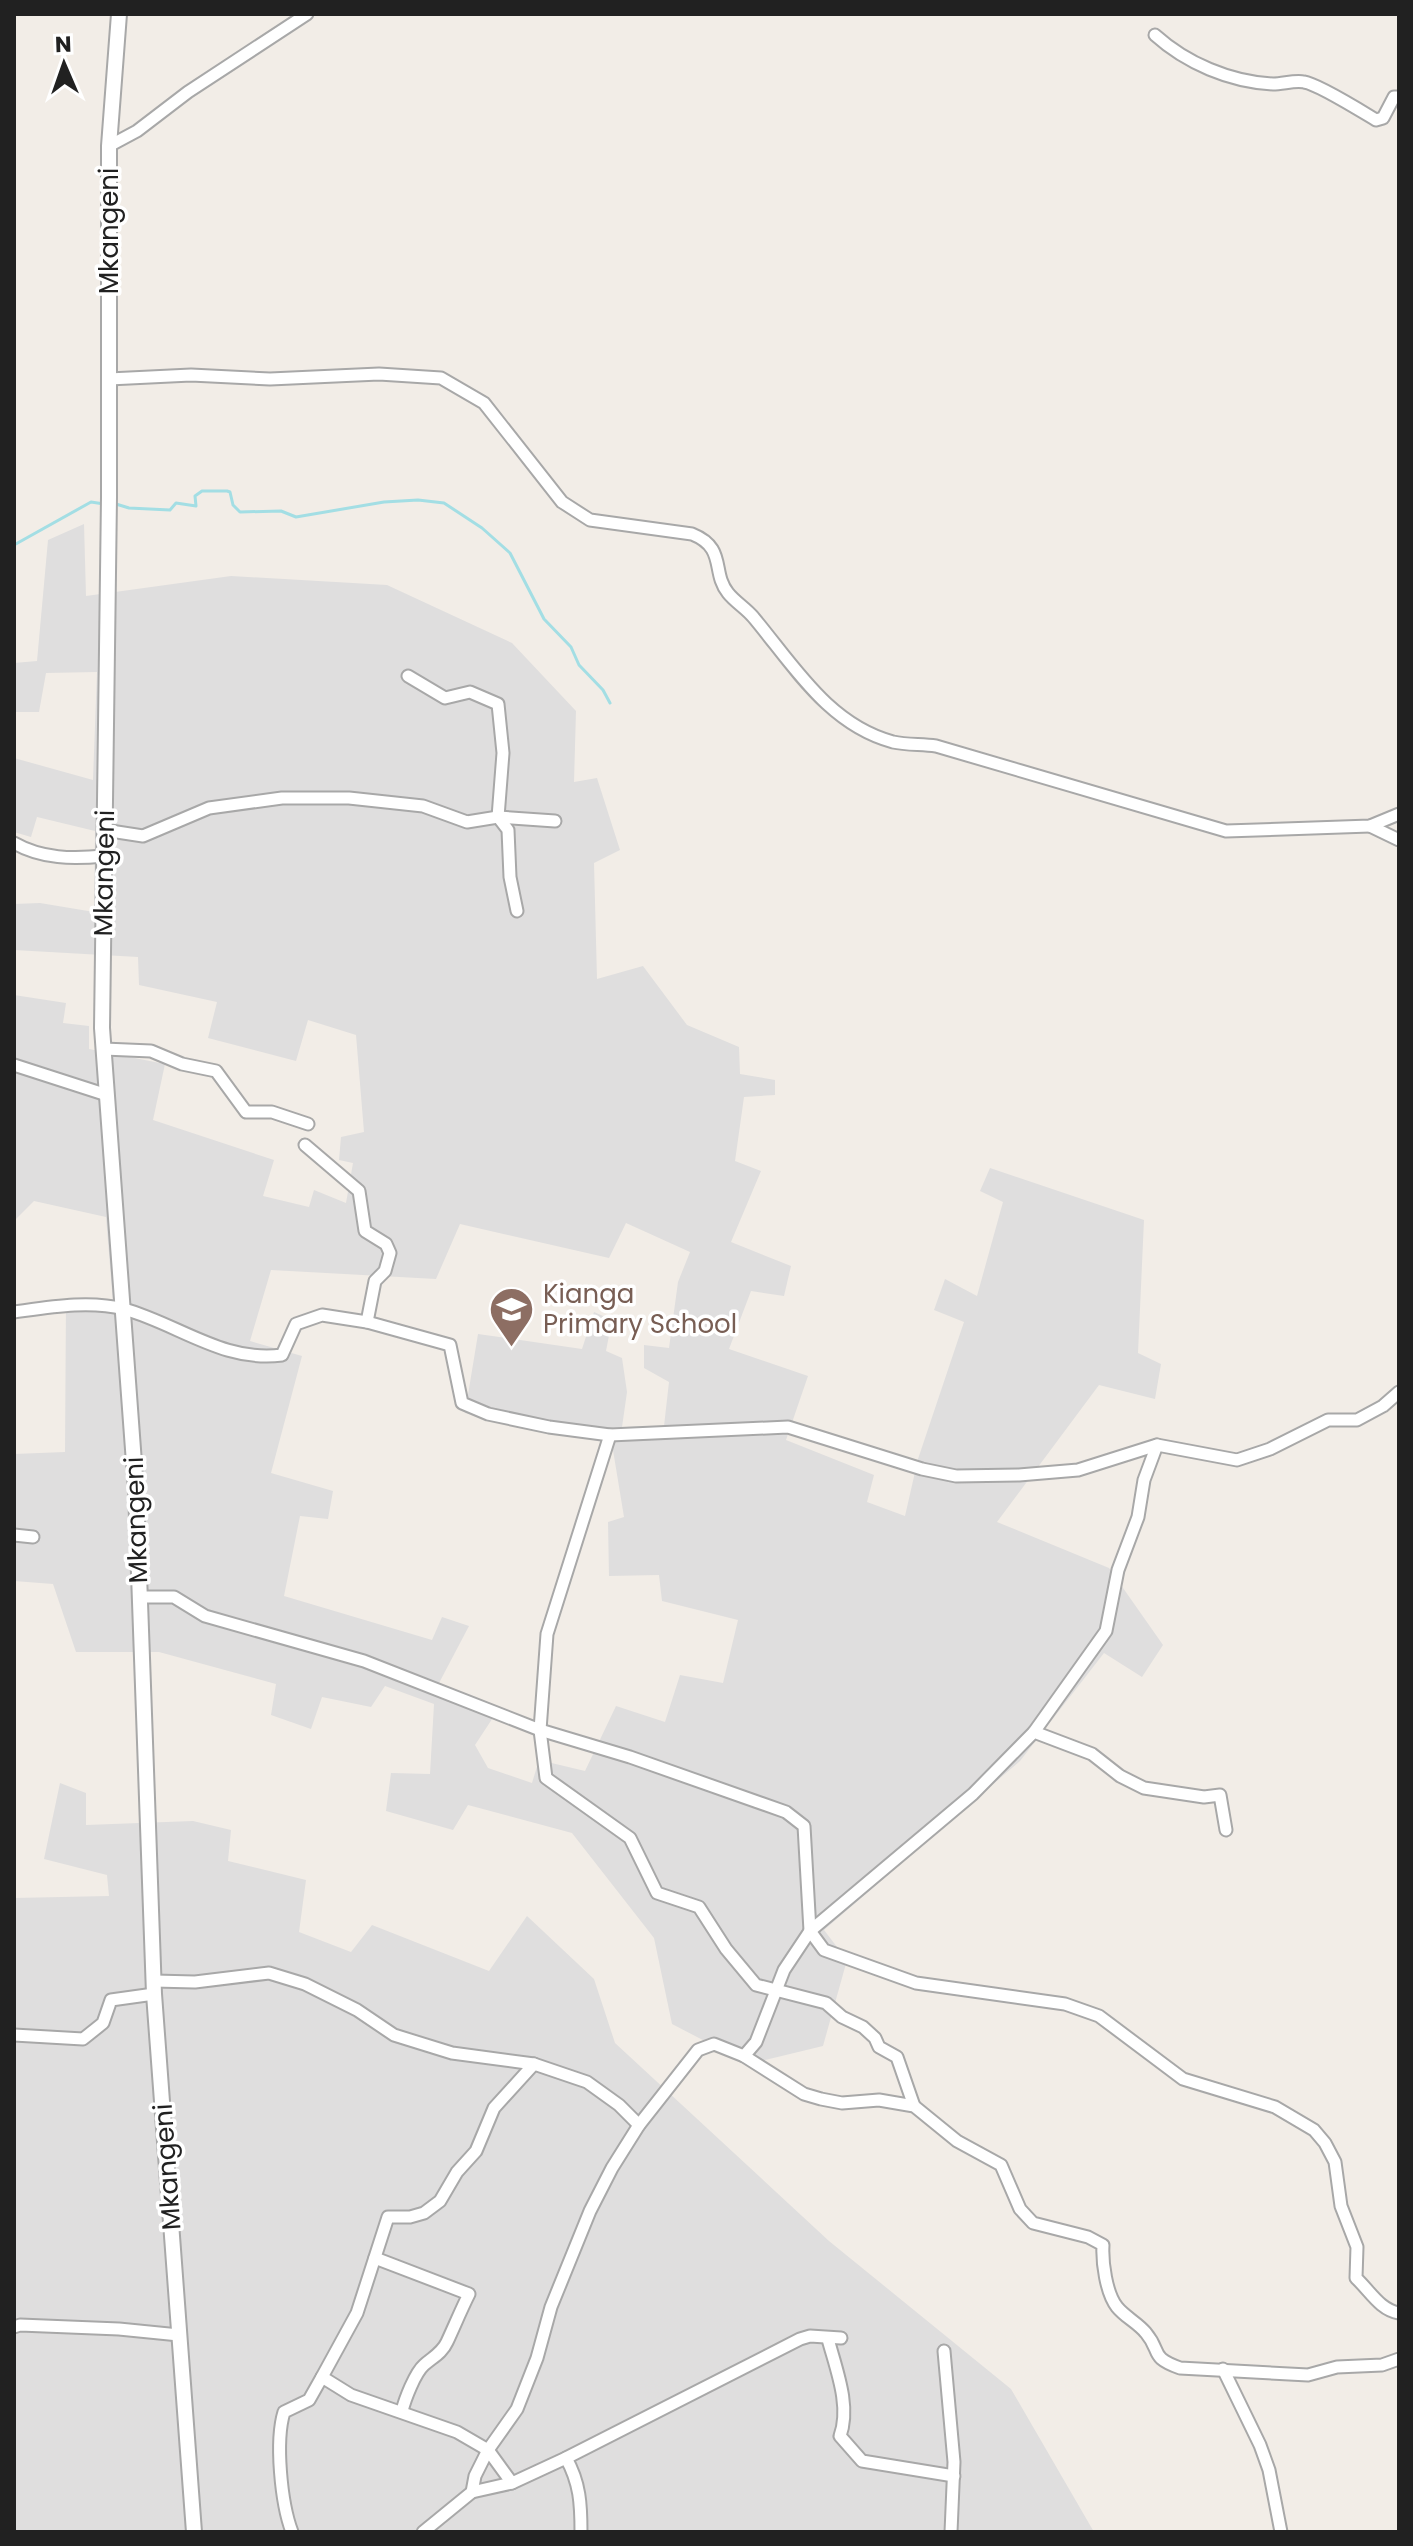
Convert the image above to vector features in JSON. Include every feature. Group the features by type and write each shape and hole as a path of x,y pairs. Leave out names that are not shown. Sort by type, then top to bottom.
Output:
{"street":[{"name":"Mkangeni","path":"119,14 109,146 104,1049 136,1490 154,1988 194,2532"},
{"path":"109,146 137,131 188,92 307,14"},
{"path":"1155,35 1176,55 1219,73 1273,84 1305,82 1376,120 1383,118 1394,97 1399,97"},
{"path":"109,379 191,375 270,379 379,374 441,378 484,403 562,502 572,510 590,520 692,534 705,539 717,558 726,591 753,617 817,694 851,724 894,742 936,746 1226,831 1370,826 1399,814"},
{"path":"408,676 445,698 470,692 498,704 503,753 498,817 508,830 510,877 517,911"},
{"path":"104,830 143,836 209,808 282,798 349,798 423,806 467,822 498,817 555,821"},
{"path":"1370,826 1399,840"},
{"path":"14,843 50,856 77,859 104,856"},
{"path":"104,1049 151,1051 182,1064 216,1071 246,1112 272,1112 308,1124"},
{"path":"14,1065 107,1095"},
{"path":"305,1145 359,1191 365,1231 386,1244 390,1253 385,1271 375,1281 367,1322"},
{"path":"14,1312 69,1304 124,1309 207,1344 260,1358 282,1355 296,1324 322,1315 367,1322 450,1345 462,1403 488,1414 610,1435 788,1427 922,1469 956,1476 1078,1470 1157,1445 1237,1460 1270,1449 1328,1420 1357,1420 1383,1406 1399,1392"},
{"path":"610,1435 547,1634 540,1730 546,1778 630,1838 657,1893 699,1907 726,1949 756,1985 826,2003 842,2017 863,2027 875,2038 879,2047 897,2057 914,2106"},
{"path":"744,2056 756,2042 784,1970 810,1931 973,1794 1034,1732 1106,1631 1118,1570 1138,1517 1144,1480 1157,1445"},
{"path":"14,1535 33,1537"},
{"path":"140,1597 174,1597 205,1616 364,1661 540,1730 630,1757 786,1812 804,1826 810,1931 824,1950 916,1983 1065,2004 1099,2016 1183,2079 1275,2107 1314,2130 1335,2162 1341,2206 1357,2247 1356,2278 1380,2305 1388,2311 1399,2313"},
{"path":"1034,1732 1092,1754 1120,1776 1144,1788 1204,1797 1220,1795 1226,1830"},
{"path":"14,2035 83,2039 103,2023 111,2000 154,1988 269,1973 305,1984 357,2010 394,2035 452,2053 534,2064 587,2082 619,2105 639,2125"},
{"path":"472,2492 475,2476 488,2450 517,2409 537,2358 551,2307 590,2211 612,2168 639,2125 698,2050 714,2044 744,2056 804,2094 842,2103 879,2100 914,2106 957,2141 1001,2165 1020,2209 1033,2223 1088,2237 1103,2245 1102,2267 1115,2306 1149,2336 1154,2352 1164,2363 1180,2368 1308,2375 1337,2367 1382,2365 1399,2359"},
{"path":"292,2532 284,2510 279,2426 284,2412 309,2400 357,2313 388,2217 410,2217 424,2213 440,2201 457,2172 476,2151 494,2108 534,2064"},
{"path":"375,2258 469,2294 447,2341 434,2359 422,2366 402,2411"},
{"path":"14,2327 119,2329 179,2335"},
{"path":"425,2531 461,2498 472,2492 512,2483 566,2458 800,2339 810,2336 841,2338"},
{"path":"828,2339 836,2360 846,2416 840,2436 862,2461 954,2476"},
{"path":"944,2351 954,2476 951,2532"},
{"path":"1223,2369 1269,2470 1281,2532"},
{"path":"322,2377 351,2395 457,2432 488,2450 512,2483"},
{"path":"566,2458 576,2474 580,2492 581,2532"}],"shaded area":[{"path":"84,524 86,596 231,576 387,585 512,643 576,711 574,782 597,778 620,850 594,863 597,979 643,966 687,1025 739,1047 740,1074 775,1080 775,1095 744,1097 735,1161 761,1171 731,1242 791,1266 784,1296 751,1291 729,1349 808,1376 786,1440 874,1475 867,1502 905,1516 918,1459 964,1322 934,1310 945,1279 977,1296 1003,1202 980,1191 990,1168 1144,1220 1138,1353 1161,1364 1155,1399 1099,1385 997,1522 1109,1568 1163,1645 1142,1677 1104,1653 1020,1761 824,1930 847,1960 823,2046 749,2064 672,2024 654,1938 572,1833 468,1805 453,1830 386,1811 391,1773 430,1774 434,1704 385,1686 371,1707 322,1697 311,1729 271,1715 276,1684 159,1652 76,1652 53,1584 14,1581 14,1454 65,1452 66,1301 113,1302 106,1217 34,1201 15,1220 14,1252 14,995 66,1003 63,1023 89,1026 89,1049 165,1064 153,1120 274,1160 263,1196 309,1207 314,1190 346,1203 353,1163 339,1160 341,1137 364,1132 356,1035 308,1020 296,1061 208,1038 217,1002 139,985 138,957 14,950 14,904 40,903 94,912 95,831 37,817 31,837 14,832 14,758 93,780 97,672 46,673 39,712 14,712 14,663 37,661 48,540","holes":["626,1223 690,1252 678,1282 669,1348 644,1345 644,1368 669,1382 664,1426 622,1427 627,1392 622,1358 606,1351 612,1320 594,1312 582,1349 478,1334 465,1413 612,1444 624,1517 608,1522 609,1576 659,1575 662,1601 738,1620 723,1683 680,1675 665,1722 616,1706 585,1771 539,1760 532,1783 488,1768 475,1745 500,1707 439,1683 469,1626 442,1617 432,1640 284,1596 300,1516 328,1519 333,1491 271,1473 302,1356 250,1341 271,1270 436,1279 460,1224 609,1258"]},
{"path":"60,1783 86,1793 86,1825 193,1821 231,1830 228,1861 306,1880 299,1932 351,1952 372,1925 489,1971 527,1916 594,1979 615,2043 829,2241 1011,2389 1094,2532 14,2532 14,1898 109,1896 107,1875 44,1859"}],"waterway":[{"path":"116,504 129,508 170,510 176,503 196,506 195,496 202,491 227,491 240,512 281,511 296,517 384,502 418,500 444,503 482,528 510,553 544,619 571,647 579,665 603,690 610,703"},
{"path":"14,545 91,502 104,504"}],"place":[{"name":"Kianga Primary School","path":"512,1348"}]}
